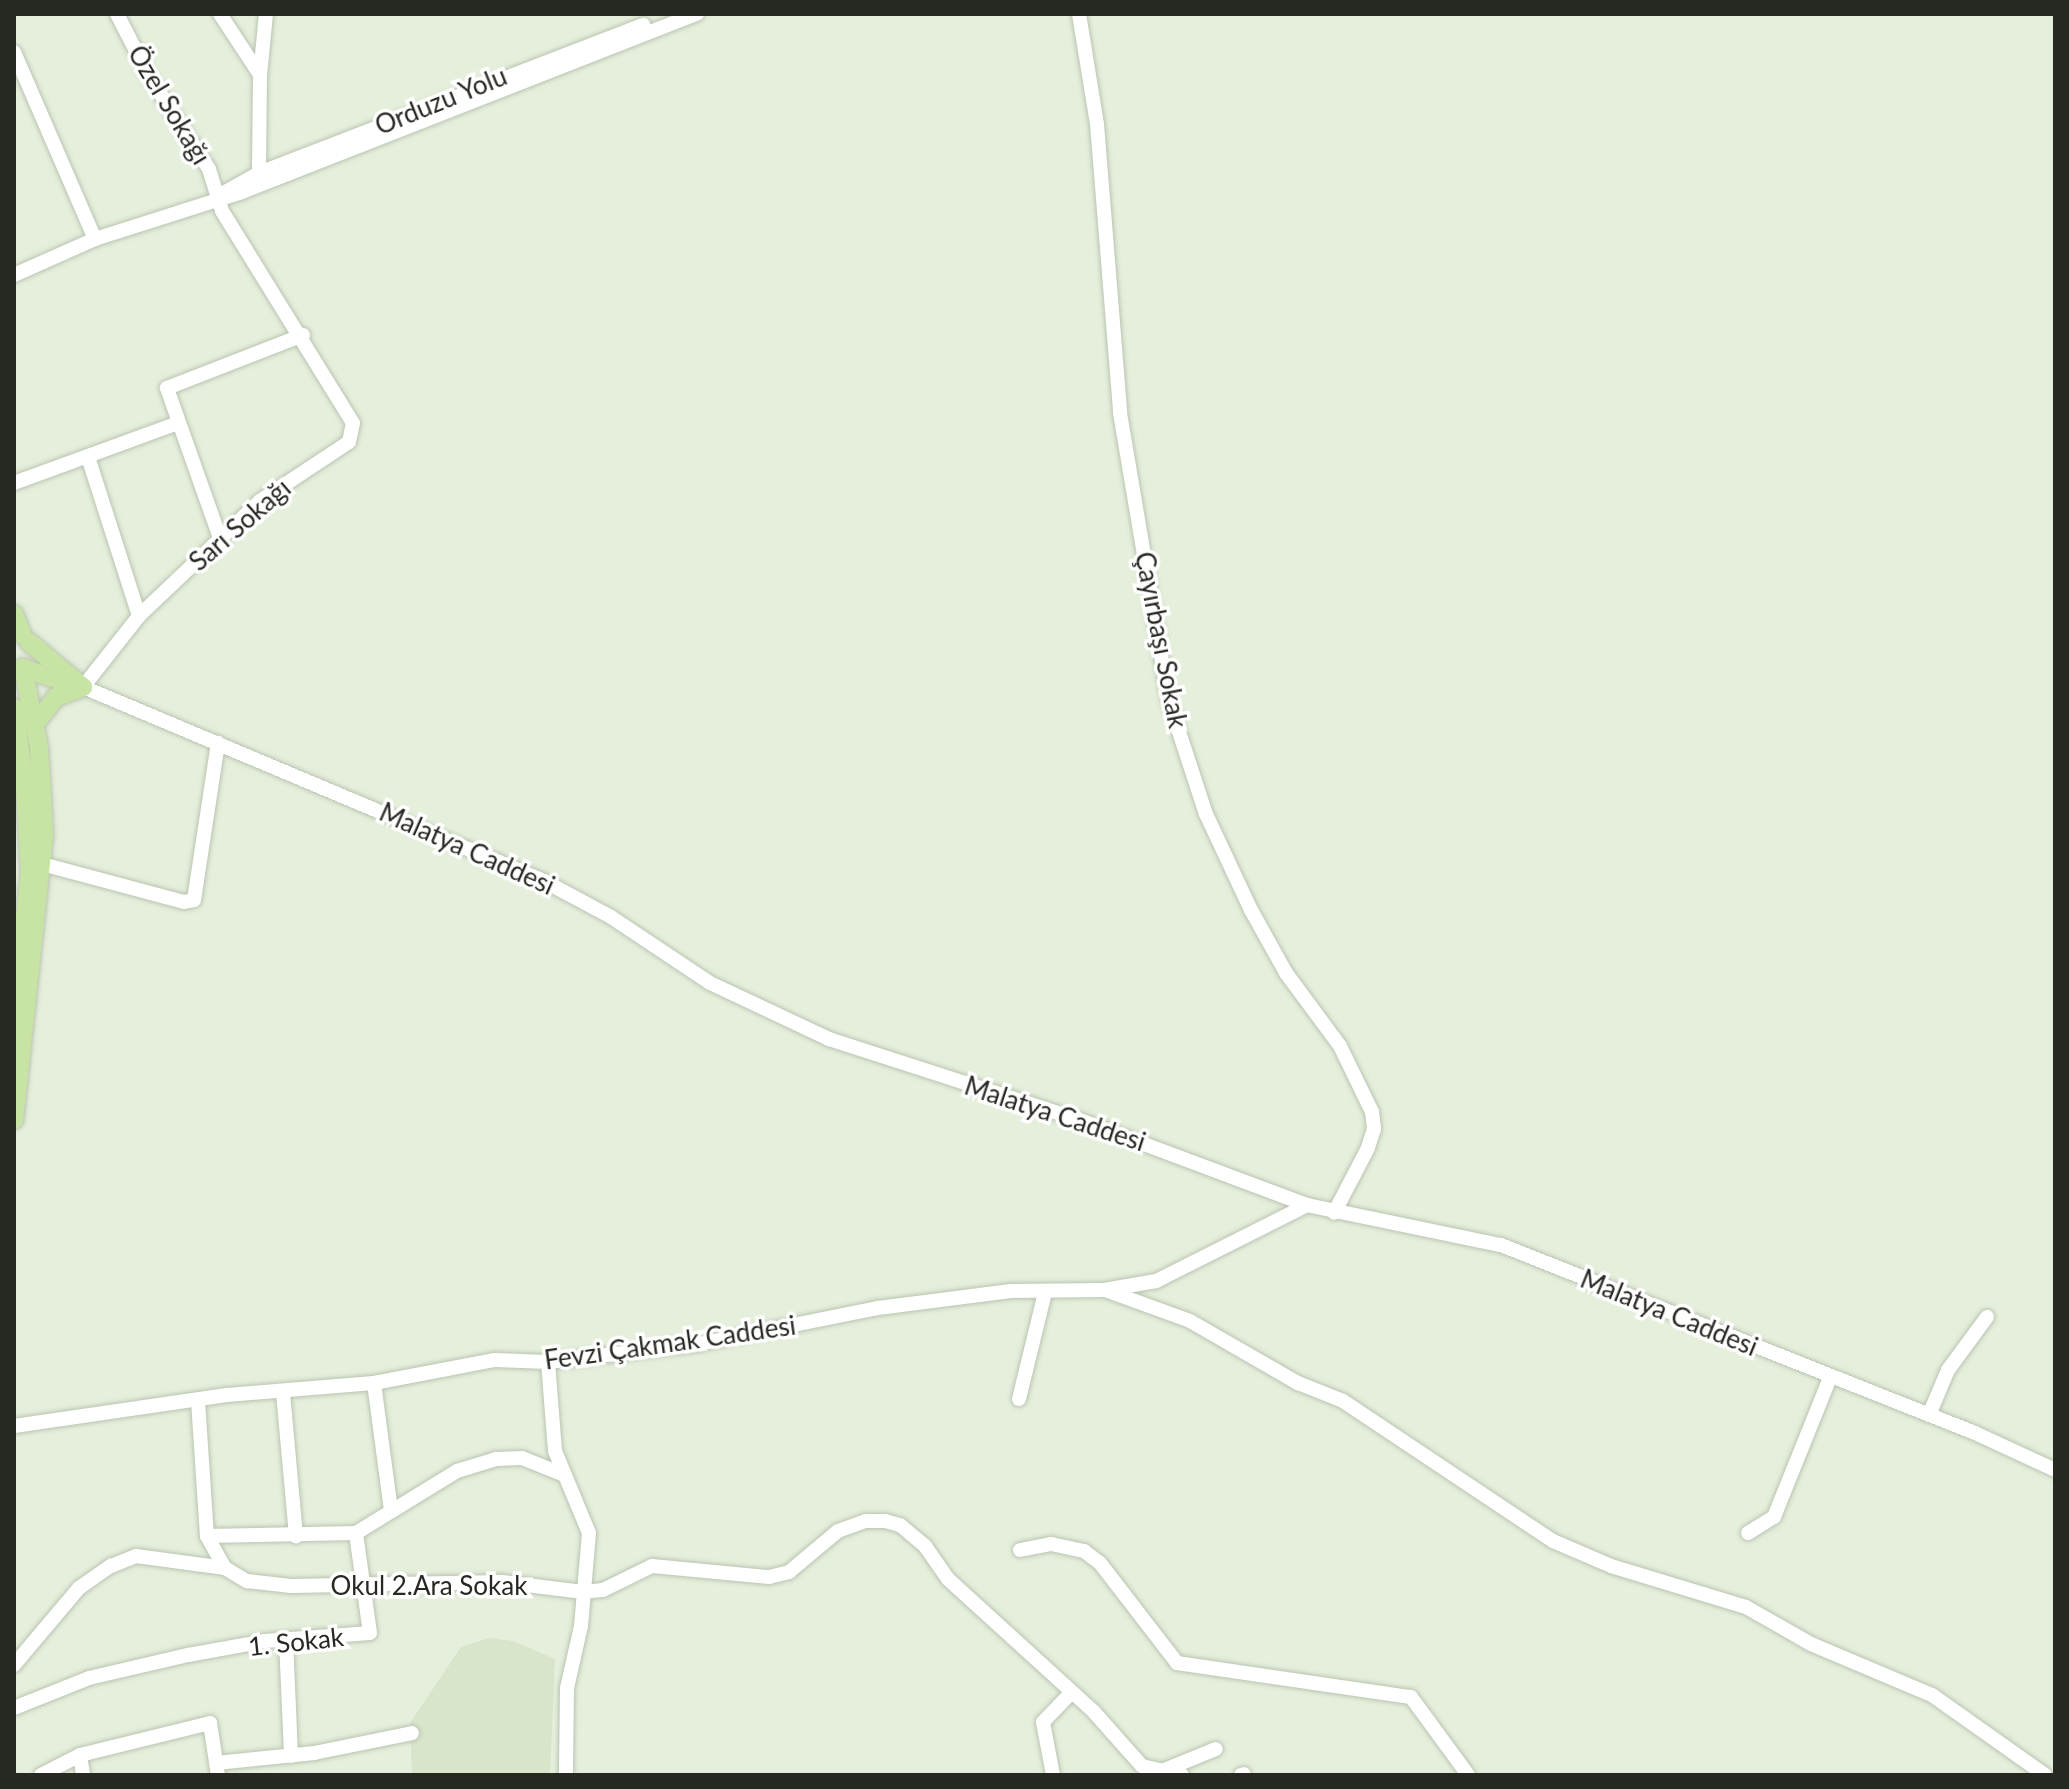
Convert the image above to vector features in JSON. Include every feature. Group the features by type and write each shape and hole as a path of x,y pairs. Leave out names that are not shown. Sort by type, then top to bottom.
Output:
{"main road":[{"path":"14,614 31,657 19,670"},
{"path":"22,636 83,687"},
{"path":"19,670 83,687"},
{"path":"14,1116 42,864 43,788 35,724 19,670"},
{"path":"35,724 56,697 83,687"},
{"path":"14,708 20,783 21,888 14,1011"}],"street":[{"name":"Özel Sokağı","path":"117,14 149,76 209,169 215,199"},
{"path":"220,14 257,66"},
{"path":"259,173 257,66 266,14"},
{"name":"Orduzu Yolu","path":"215,199 259,173 672,14"},
{"path":"14,275 95,239 215,199 697,14"},
{"name":"Çayırbaşı Sokak","path":"1079,14 1097,124 1120,413 1168,698 1206,814 1251,910 1286,973 1340,1046 1372,1112 1374,1129 1368,1148 1334,1213"},
{"path":"14,52 95,239"},
{"name":"Sarı Sokağı","path":"83,687 139,616 260,501 349,442 353,423 303,335 215,199"},
{"path":"220,538 167,388 303,335"},
{"path":"14,483 178,423"},
{"path":"88,457 139,616"},
{"name":"Malatya Caddesi","path":"83,687 544,881 611,917 710,983 829,1039 1077,1119 1307,1205 1501,1245 1929,1415 2055,1470"},
{"path":"42,864 184,902 194,900 218,743"},
{"name":"Fevzi Çakmak Caddesi","path":"14,1426 198,1401 374,1383 495,1360 548,1362 748,1336 878,1308 1011,1291 1104,1290 1156,1281 1307,1205"},
{"path":"1104,1290 1190,1321 1298,1383 1343,1401 1565,1547 1746,1607 1811,1644 1932,1695 2045,1775"},
{"path":"1019,1399 1045,1292"},
{"path":"1929,1415 1948,1370 1987,1317"},
{"path":"548,1362 555,1451 589,1533 567,1688 566,1775"},
{"path":"1748,1533 1774,1517 1830,1378"},
{"path":"374,1383 391,1511"},
{"path":"283,1393 296,1536"},
{"path":"198,1401 207,1536 225,1568"},
{"path":"207,1536 356,1533 457,1471 496,1459 522,1458 562,1474"},
{"name":"Okul 2.Ara Sokak","path":"14,1665 79,1588 111,1566 136,1556 225,1568 247,1581 265,1584 367,1586 502,1582 583,1592 603,1590 652,1566 779,1576 838,1531 866,1521 885,1521 913,1535 948,1579 1071,1693 1142,1766 1158,1772"},
{"path":"356,1533 367,1586"},
{"path":"1020,1550 1051,1544 1084,1551 1100,1563 1171,1659 1188,1668 1224,1666 1289,1683 1411,1697 1468,1775"},
{"name":"1. Sokak","path":"14,1708 89,1678 286,1640 370,1633 367,1586"},
{"path":"286,1640 291,1756"},
{"path":"1053,1775 1043,1722 1071,1693"},
{"path":"41,1775 80,1755 210,1723 217,1769 412,1733"},
{"path":"1158,1772 1216,1749"},
{"path":"80,1755 83,1775"},
{"path":"1158,1772 1182,1775"}],"shaded area":[{"path":"489,1638 513,1641 555,1659 550,1775 412,1775 410,1723 461,1647"}]}
